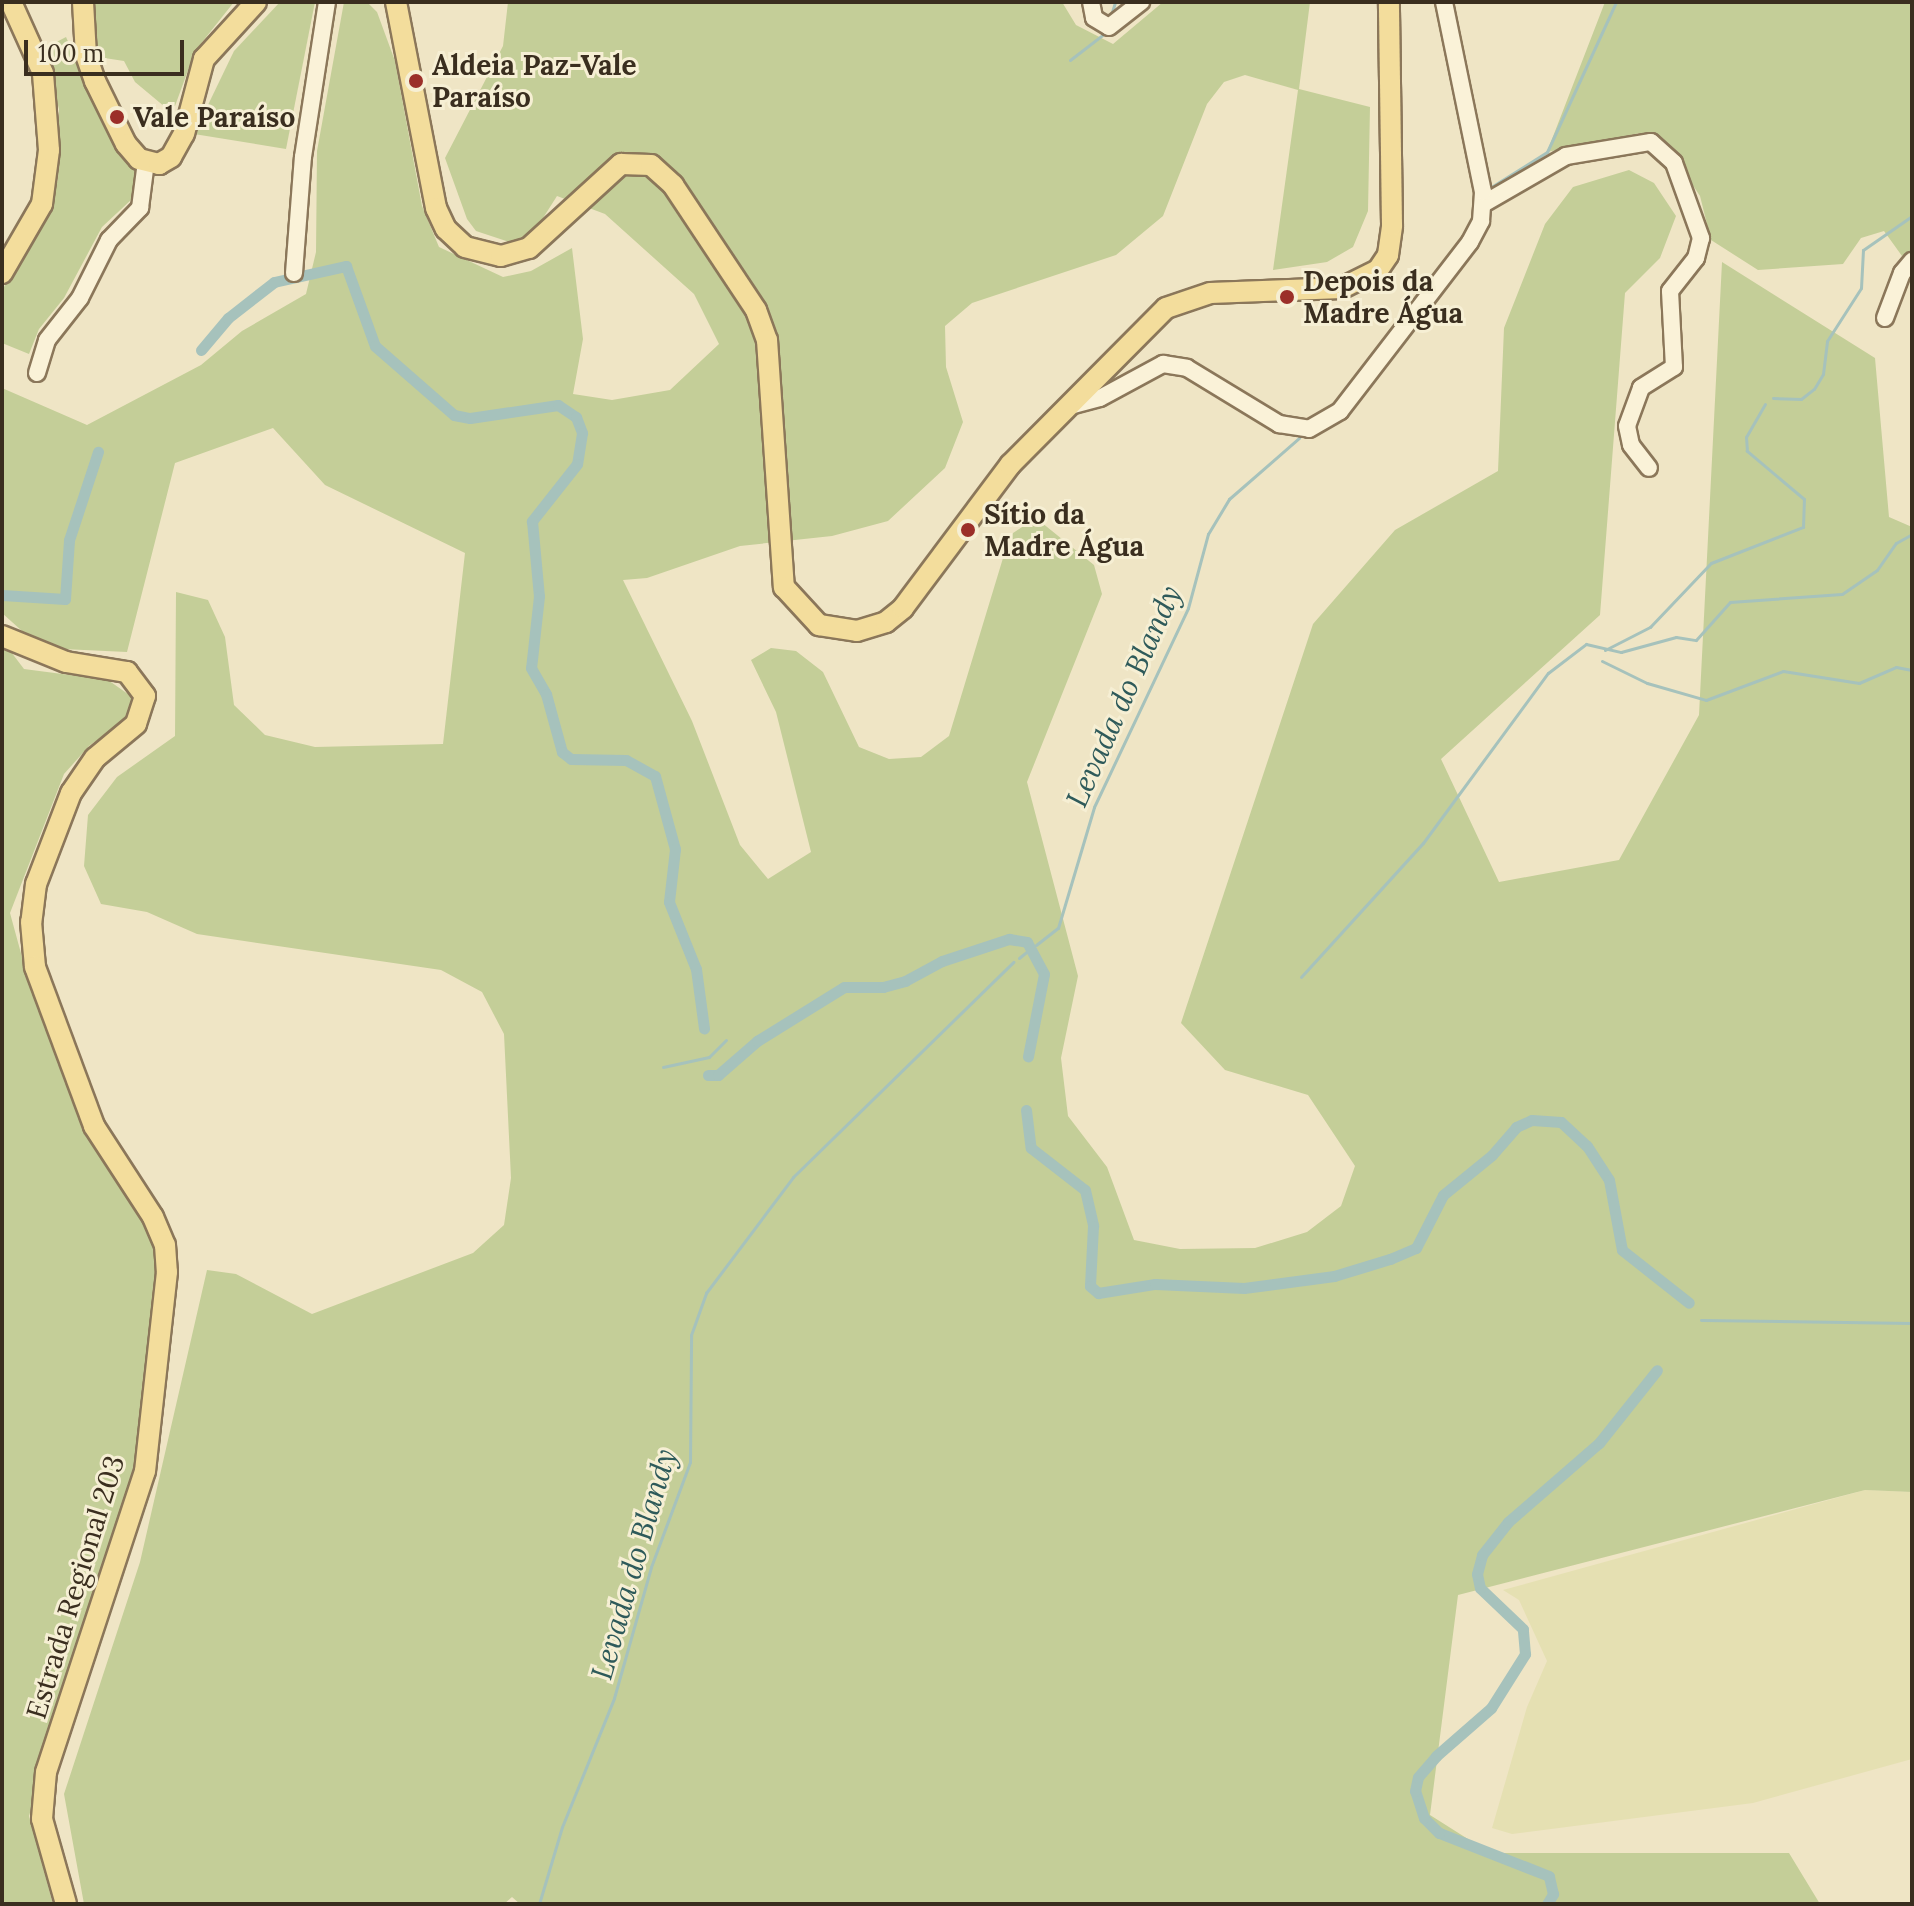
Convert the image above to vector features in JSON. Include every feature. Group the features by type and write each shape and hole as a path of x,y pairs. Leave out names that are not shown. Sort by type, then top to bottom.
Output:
{"main road":[{"path":"2,273 42,204 49,150 43,73 11,2"},
{"path":"83,2 86,55 95,81 126,144 146,162 165,161 178,147 204,59 256,2"},
{"path":"396,2 436,208 446,229 465,247 501,256 529,248 621,164 651,165 673,185 764,331 771,372 778,567 792,602 819,625 857,631 895,616 990,489 1154,317 1178,302 1210,293 1342,288 1378,270 1388,255 1392,225 1389,2"},
{"name":"Estrada Regional 203","path":"2,636 66,662 127,672 145,696 136,724 95,758 71,793 36,884 31,922 35,967 94,1126 153,1217 165,1245 167,1272 145,1471 46,1772 42,1819 66,1904"}],"street":[{"path":"294,273 303,157 327,2"},
{"path":"1091,2 1094,18 1109,27 1141,2"},
{"path":"1066,407 1100,398 1163,364 1187,368 1279,424 1318,427 1340,411 1470,242 1483,204 1444,2"},
{"path":"1483,204 1566,156 1651,142 1674,163 1701,238 1696,258 1670,291 1674,367 1641,388 1627,426 1631,445 1649,468"},
{"path":"37,373 47,340 80,298 109,240 140,208 146,162"},
{"path":"1885,318 1912,261"}],"shaded area":[{"path":"1865,1490 1912,1492 1912,1759 1753,1803 1512,1834 1492,1828 1527,1707 1547,1661 1519,1600 1503,1590"}],"green space":[{"path":"93,2 234,2 195,51 175,106 165,107 135,82 124,61 98,57"},
{"path":"280,2 315,2 286,149 194,134 234,51"},
{"path":"344,2 367,2 377,12 395,61 422,206 439,247 503,277 531,271 572,248 583,339 573,394 612,400 670,390 719,344 694,294 605,214 557,196 536,229 512,243 476,231 467,219 445,158 503,46 508,2 1062,2 1076,25 1113,44 1163,2 1310,2 1299,89 1370,107 1368,211 1353,247 1327,262 1273,270 1298,90 1245,75 1224,82 1207,104 1163,216 1116,255 972,303 945,326 946,367 963,422 945,468 888,521 832,536 740,546 647,578 623,580 692,721 740,845 768,879 811,852 776,712 751,660 771,648 796,651 823,672 859,747 889,759 921,757 949,736 1010,535 1036,518 1094,565 1102,594 1027,782 1078,976 1061,1058 1068,1116 1107,1167 1134,1240 1180,1249 1255,1248 1307,1232 1341,1206 1355,1166 1308,1095 1225,1070 1181,1023 1313,624 1395,530 1498,471 1504,328 1545,224 1573,187 1629,170 1654,183 1676,216 1660,258 1625,293 1600,615 1441,759 1499,882 1619,860 1699,715 1722,262 1875,358 1889,517 1912,527 1912,1492 1865,1490 1458,1595 1430,1815 1490,1853 1789,1853 1820,1904 520,1904 512,1897 504,1904 84,1904 64,1794 140,1562 207,1270 236,1274 312,1314 473,1253 504,1225 511,1178 504,1034 482,992 441,970 197,934 147,912 101,904 84,866 88,815 117,777 175,736 176,592 208,600 225,637 234,705 265,735 315,747 443,744 465,553 325,485 273,428 175,463 127,652 41,648 2,613 2,388 87,425 201,365 242,331 306,294 316,252 317,151"},
{"path":"1605,2 1912,4 1912,249 1902,256 1884,231 1861,238 1843,264 1758,270 1711,240 1700,196 1666,145 1640,133 1547,152"},
{"path":"66,37 119,155 137,169 132,199 102,227 64,298 39,329 29,354 2,343 2,291 58,180 59,109 43,49"},
{"path":"2,640 24,669 108,680 135,699 131,717 90,745 64,774 10,913 25,968 85,1130 151,1226 160,1260 138,1461 29,1816 53,1904 2,1904"}],"waterway":[{"path":"1112,12 1115,2"},
{"name":"Levada do Blandy","path":"1488,189 1547,152 1616,2"},
{"path":"1070,60 1105,33"},
{"path":"1773,398 1801,399 1814,389 1823,374 1827,341 1861,288 1863,250 1912,216"},
{"path":"201,350 228,318 274,282 346,266 375,346 454,415 470,418 558,405 576,417 582,433 577,464 532,521 539,596 531,668 546,694 562,752 571,759 626,760 655,776 675,849 669,902 696,969 704,1028"},
{"path":"1605,650 1650,627 1711,563 1803,527 1804,499 1747,451 1746,437 1765,404"},
{"name":"Levada do Blandy","path":"1036,945 1058,928 1094,807 1188,608 1208,534 1229,499 1299,438"},
{"path":"2,595 65,599 69,540 98,452"},
{"path":"1301,977 1423,843 1548,673 1586,644 1621,652 1676,637 1696,640 1730,602 1842,594 1877,570 1896,543 1912,534"},
{"path":"1602,661 1647,683 1706,700 1783,671 1859,683 1896,667 1912,670"},
{"path":"708,1075 718,1075 757,1041 844,987 883,987 905,981 942,961 1009,939 1027,942 1044,974 1028,1056"},
{"name":"Levada do Blandy","path":"1019,958 1030,949"},
{"name":"Levada do Blandy","path":"539,1904 562,1827 614,1698 651,1567 690,1462 691,1335 706,1293 793,1177 1013,962"},
{"path":"663,1067 709,1057 726,1040"},
{"path":"1026,1110 1031,1148 1085,1190 1093,1226 1090,1286 1098,1293 1155,1284 1244,1288 1334,1276 1390,1259 1416,1248 1443,1195 1492,1155 1516,1127 1532,1120 1561,1122 1587,1146 1609,1180 1622,1250 1689,1303"},
{"path":"1701,1320 1912,1323"},
{"path":"1547,1904 1553,1894 1549,1876 1439,1833 1424,1818 1415,1791 1418,1777 1436,1756 1491,1708 1525,1654 1523,1629 1480,1588 1477,1574 1482,1555 1508,1522 1599,1443 1657,1370"}],"place":[{"name":"Aldeia Paz-Vale Paraíso","path":"416,81"},
{"name":"Vale Paraíso","path":"117,117"},
{"name":"Depois da Madre Água","path":"1287,297"},
{"name":"Sítio da Madre Água","path":"968,530"}]}
